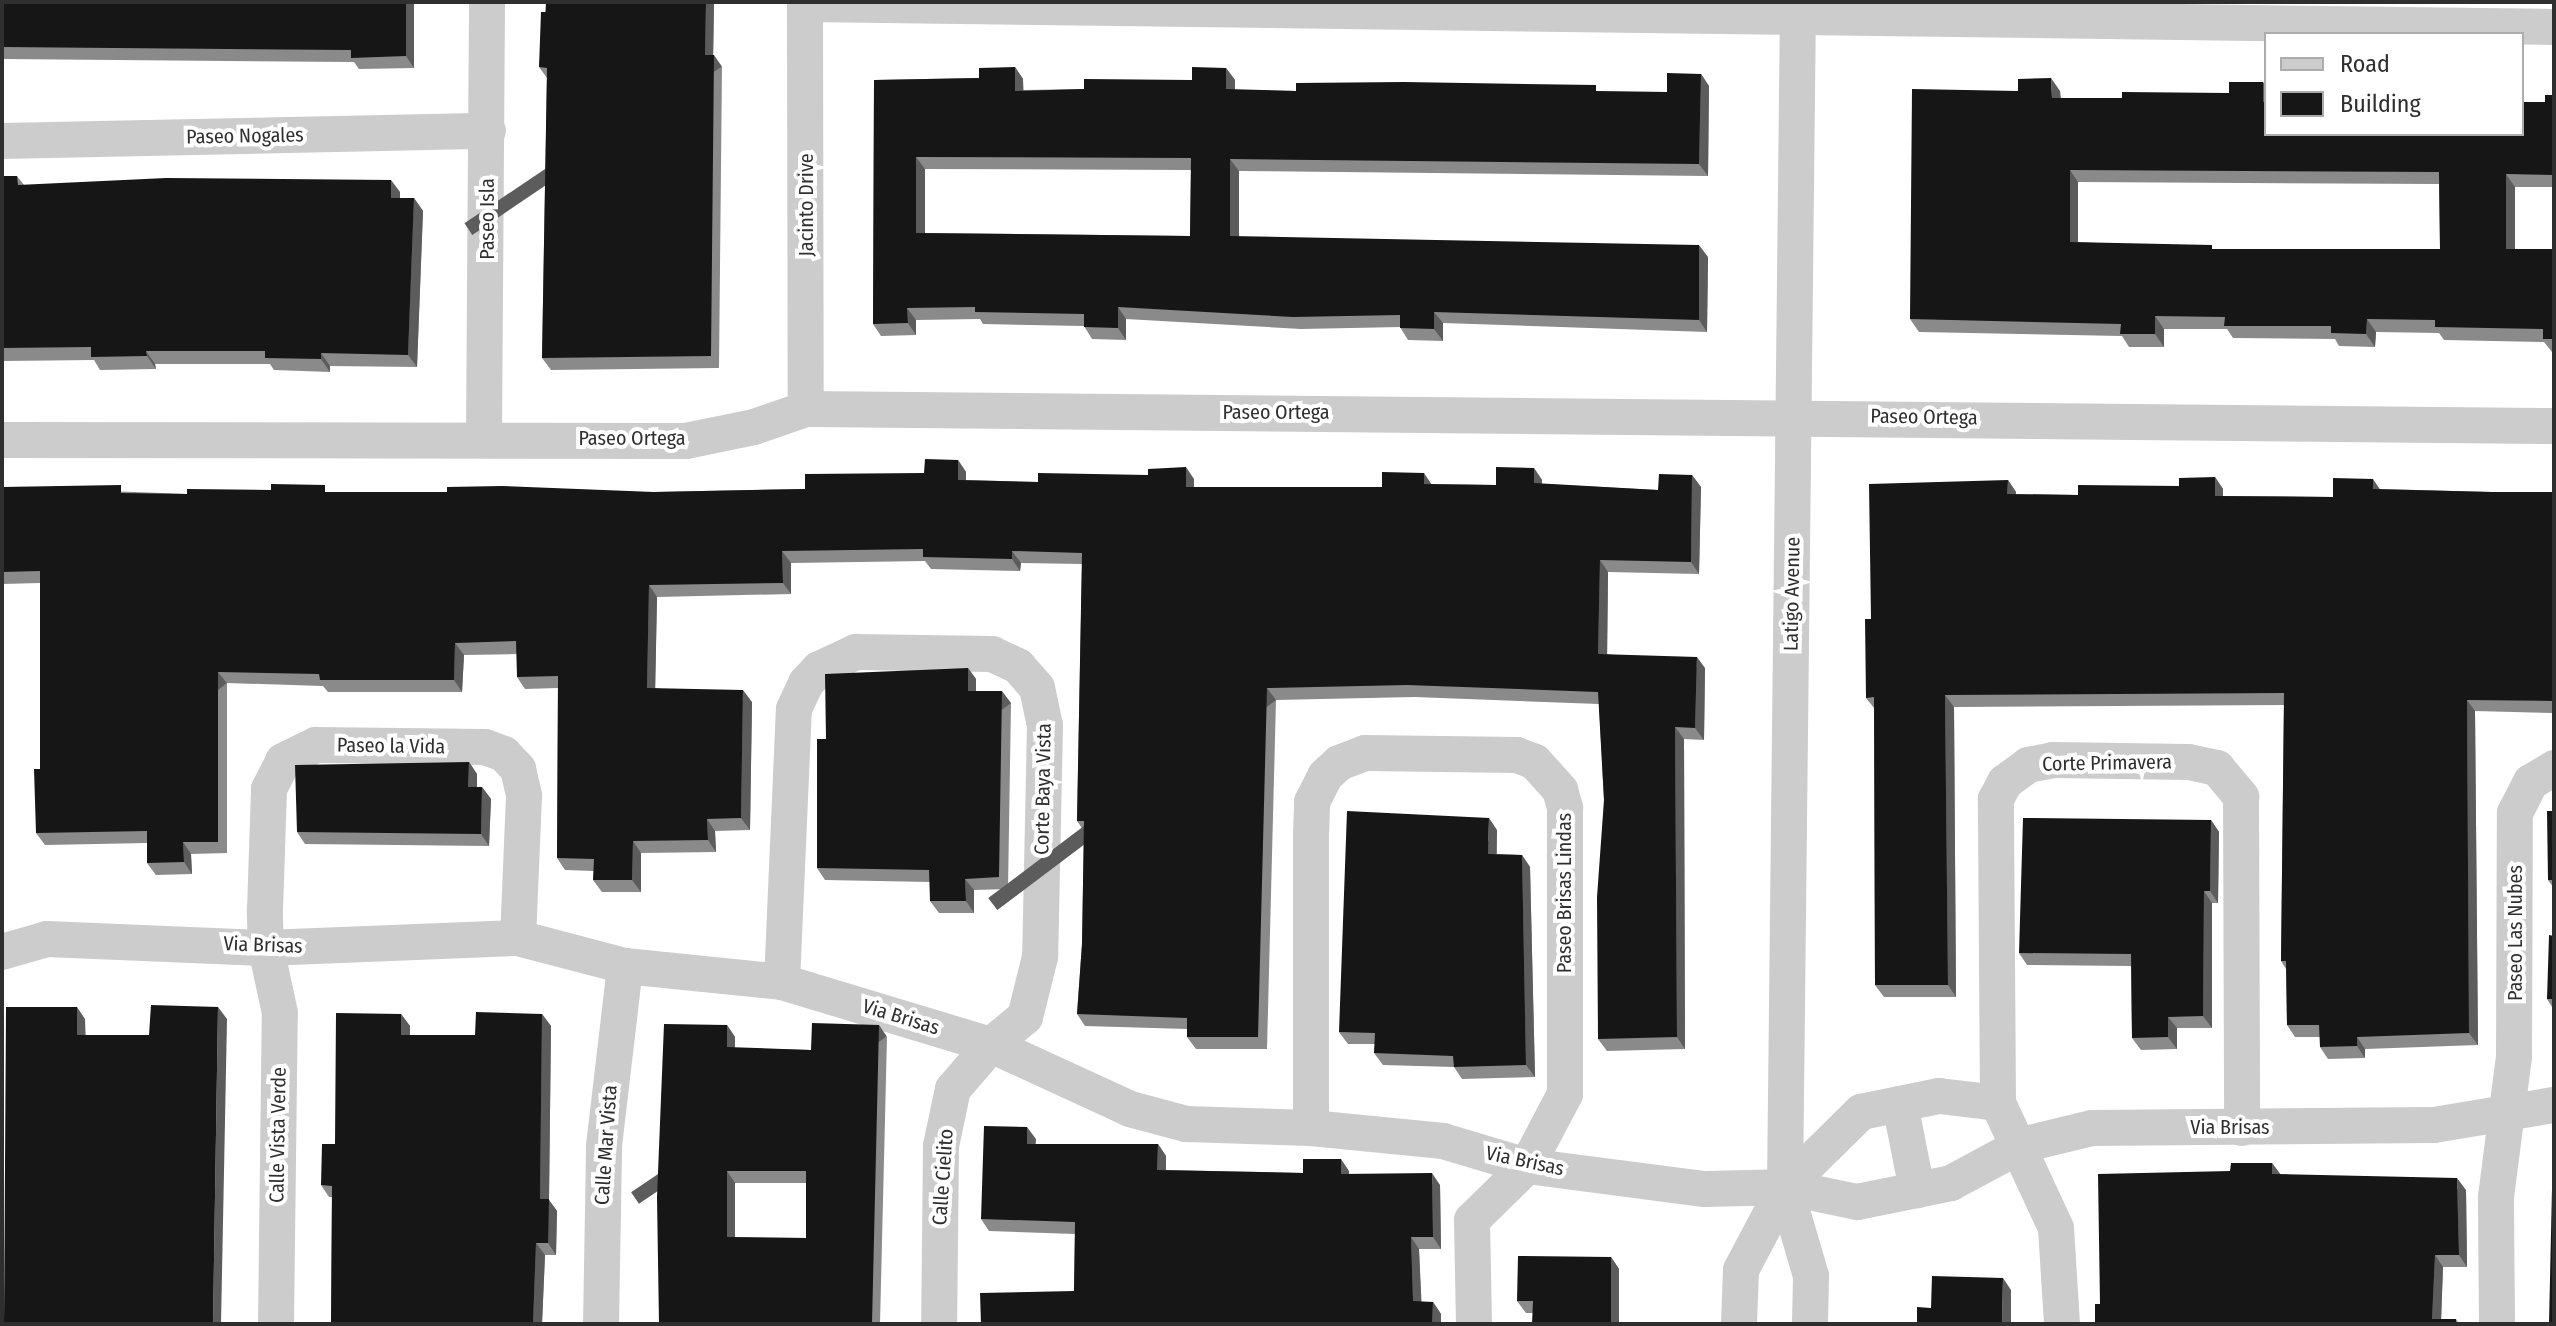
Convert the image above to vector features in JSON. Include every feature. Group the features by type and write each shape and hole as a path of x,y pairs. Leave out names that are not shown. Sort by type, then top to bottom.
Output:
{"street":[{"name":"Paseo Isla","path":"484,436 487,2"},
{"path":"805,3 1798,9 2554,27"},
{"name":"Jacinto Drive","path":"805,3 806,409"},
{"name":"Latigo Avenue","path":"1798,9 1785,1187 1811,1276 1810,1324"},
{"name":"Paseo Nogales","path":"2,141 488,131"},
{"name":"Paseo Ortega","path":"2,440 484,436 686,441 754,427 806,409 1794,415 2554,426"},
{"name":"Corte Baya Vista","path":"782,982 794,709 806,683 819,669 856,652 992,654 1018,666 1037,688 1045,725 1040,957 1025,1017 991,1045"},
{"name":"Paseo la Vida","path":"266,948 269,789 283,761 316,745 485,747 504,754 518,769 524,796 518,938"},
{"name":"Paseo Brisas Lindas","path":"1311,1128 1312,802 1325,776 1339,763 1365,753 1517,755 1549,773 1565,808 1565,1094 1527,1166"},
{"name":"Corte Primavera","path":"2062,1324 2056,1228 2022,1145 1998,1103 1993,839 1996,799 2005,782 2028,765 2053,760 2189,762 2217,768 2231,780 2245,818 2242,1128"},
{"name":"Paseo Las Nubes","path":"2497,1324 2496,1197 2514,1057 2515,813 2531,782 2554,768"},
{"name":"Via Brisas","path":"2,952 47,939 266,948 518,938 625,966 782,982 991,1045 1144,1113 1213,1126 1311,1128 1443,1141 1527,1166 1705,1189 1785,1187 1857,1202 1951,1183 2022,1145 2092,1128 2434,1125 2554,1105"},
{"name":"Calle Vista Verde","path":"266,948 280,1013 276,1324"},
{"name":"Calle Mar Vista","path":"601,1324 604,1146 625,966"},
{"name":"Calle Cielito","path":"939,1324 941,1146 953,1089 991,1045"},
{"path":"1785,1187 1861,1112 1939,1096 1998,1103"},
{"path":"1900,1104 1917,1190"},
{"path":"1474,1324 1472,1220 1527,1166"},
{"name":"Latigo Avenue","path":"1739,1324 1741,1270 1785,1187"}],"building":[{"path":"2,2 406,2 406,56 351,58 351,50 2,47"},
{"path":"546,2 706,2 705,55 714,55 711,356 542,358 547,68 539,67 541,12 546,12"},
{"path":"1015,67 1015,91 1084,89 1084,79 1192,80 1192,67 1226,68 1226,89 1296,91 1296,83 1404,82 1596,85 1596,91 1667,92 1667,73 1701,74 1699,164 1230,159 1230,236 1699,245 1699,320 1434,312 1434,329 1400,328 1400,315 1293,317 1118,307 1118,328 1084,327 1084,314 975,312 975,307 907,308 908,323 873,324 874,80 979,78 979,68","holes":["916,157 1191,158 1190,236 916,233"]},
{"path":"2051,78 2052,98 2122,98 2122,92 2229,93 2229,82 2263,82 2264,136 2524,136 2524,102 2545,102 2545,95 2554,95 2554,175 2506,174 2506,249 2554,249 2554,339 2543,339 2543,329 2435,327 2435,320 2367,319 2366,334 2331,333 2331,326 2224,326 2225,317 2155,316 2155,334 2120,334 2121,324 1910,319 1912,89 2018,91 2018,79","holes":["2070,170 2439,172 2440,249 2212,249 2212,245 2070,242"]},
{"path":"2,176 17,176 18,185 166,178 391,180 391,198 414,198 408,355 321,353 321,359 265,358 265,351 146,351 147,356 91,357 91,347 2,348"},
{"path":"925,459 958,460 958,480 1038,482 1038,473 1148,475 1148,469 1186,467 1186,487 1382,487 1382,472 1424,473 1424,484 1496,485 1496,467 1534,468 1534,483 1658,490 1659,474 1692,475 1691,562 1600,560 1598,654 1697,657 1695,728 1675,727 1677,1037 1598,1039 1597,897 1604,800 1598,692 1407,685 1267,688 1258,1037 1187,1037 1187,1018 1077,1014 1082,944 1084,821 1077,821 1082,553 1012,551 1012,559 923,557 923,549 782,551 783,583 649,585 647,688 743,690 741,818 707,819 708,840 633,841 632,880 593,880 594,859 557,858 558,676 517,677 516,641 455,643 454,680 320,680 319,674 218,672 218,842 183,842 184,862 147,863 147,831 36,833 34,769 40,769 40,571 2,572 2,487 121,485 121,493 187,494 187,489 271,490 271,484 325,485 325,492 447,492 447,487 502,486 654,492 805,489 805,474 924,473"},
{"path":"2215,477 2215,496 2333,497 2333,478 2373,479 2373,489 2554,492 2554,701 2467,700 2469,1033 2357,1037 2357,1046 2320,1047 2319,1025 2287,1025 2286,961 2281,961 2284,693 1945,695 1948,985 1875,985 1874,697 1866,698 1865,619 1871,619 1869,484 2008,480 2007,494 2078,495 2078,485 2179,486 2179,478"},
{"path":"968,668 968,691 1002,691 999,877 965,879 966,901 930,901 929,870 817,868 817,739 826,739 825,674"},
{"path":"469,762 468,787 482,787 481,834 297,832 295,765"},
{"path":"1347,811 1489,818 1488,854 1522,855 1526,1065 1454,1067 1453,1056 1374,1053 1375,1033 1339,1032"},
{"path":"2547,811 2554,811 2554,880 2548,880"},
{"path":"2023,818 2211,820 2210,891 2204,891 2203,1016 2168,1017 2168,1037 2132,1038 2131,954 2019,953"},
{"path":"2549,935 2554,936 2554,999 2547,999"},
{"path":"151,1005 218,1007 213,1324 4,1324 6,1007 77,1007 77,1035 149,1035"},
{"path":"476,1012 542,1014 540,1199 549,1199 548,1243 536,1243 533,1324 331,1324 332,1186 321,1185 322,1144 335,1144 336,1013 401,1014 401,1035 475,1035"},
{"path":"812,1023 879,1025 872,1324 659,1324 657,1197 664,1024 727,1025 727,1047 811,1050","holes":["727,1171 806,1171 806,1238 727,1237"]},
{"path":"984,1126 1027,1127 1027,1144 1158,1144 1157,1170 1303,1173 1303,1159 1341,1159 1341,1174 1432,1173 1433,1237 1411,1237 1413,1301 1433,1302 1432,1324 981,1324 980,1293 1074,1291 1075,1222 981,1219"},
{"path":"2553,1144 2554,1324 2549,1324"},
{"path":"2231,1163 2272,1163 2272,1174 2457,1178 2459,1255 2435,1255 2432,1319 2456,1319 2456,1324 2095,1324 2095,1304 2100,1304 2098,1174 2230,1171"},
{"path":"1518,1256 1611,1257 1611,1324 1532,1324 1533,1301 1517,1301"},
{"path":"1932,1276 2003,1278 2002,1324 1917,1324 1917,1307 1931,1308"}]}
